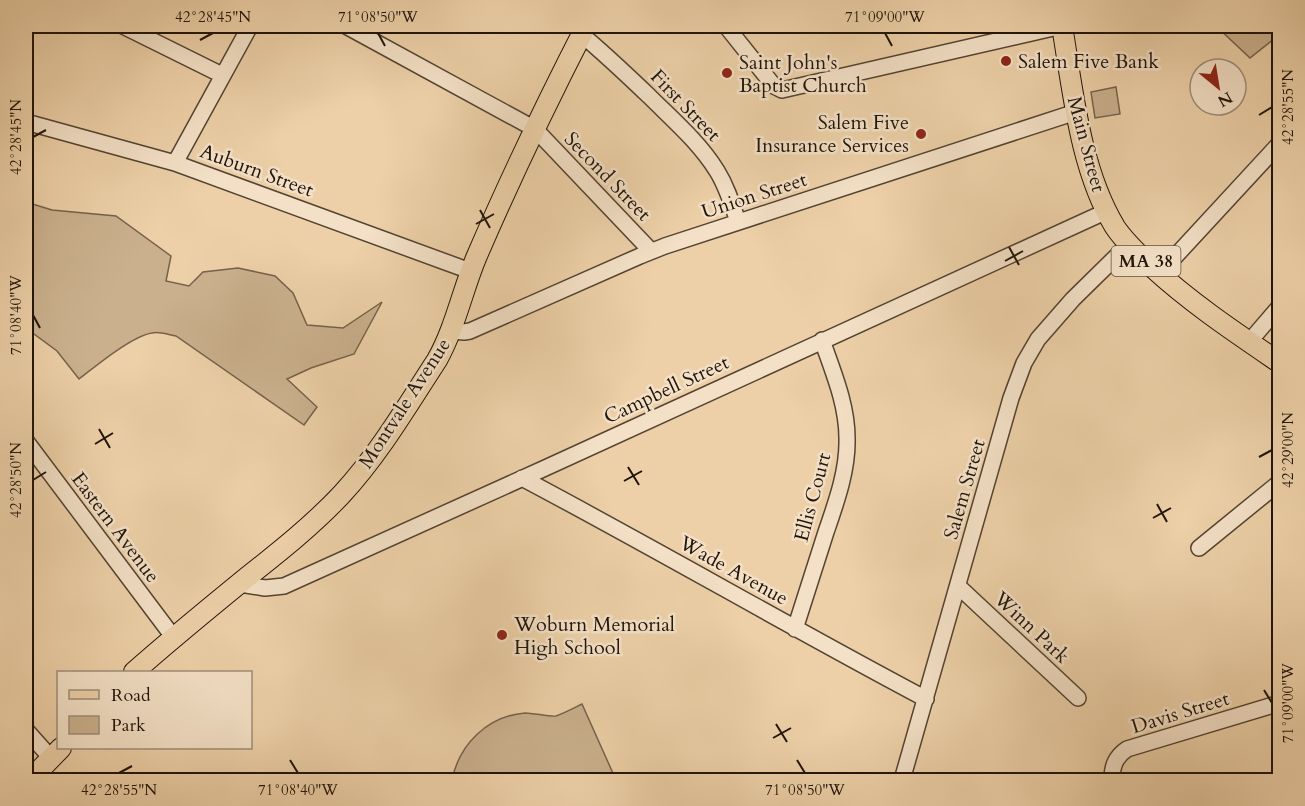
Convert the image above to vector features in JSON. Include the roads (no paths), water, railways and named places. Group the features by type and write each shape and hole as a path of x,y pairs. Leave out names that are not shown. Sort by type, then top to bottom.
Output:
{"main road":[{"name":"Main Street","path":"1062,26 1076,112 1090,169 1118,231 1159,274 1203,309 1280,363"},
{"name":"Montvale Avenue","path":"135,671 330,506 355,479 392,428 437,360 451,331 470,271 583,30"},
{"path":"30,780 56,753"}],"street":[{"path":"123,26 222,75"},
{"path":"175,162 250,26"},
{"name":"Second Street","path":"346,26 535,129 651,251"},
{"path":"726,26 774,86 782,90 1062,26"},
{"name":"First Street","path":"583,30 611,61 695,142 712,163 729,194 738,222"},
{"name":"Union Street","path":"451,331 470,330 651,251 1076,112"},
{"name":"Auburn Street","path":"26,122 175,162 470,271"},
{"path":"1159,274 1280,143"},
{"name":"Campbell Street","path":"240,584 265,588 284,585 1107,211"},
{"name":"Salem Street","path":"902,780 1011,398 1024,363 1032,348 1073,299 1129,244"},
{"path":"1249,342 1280,306"},
{"name":"Ellis Court","path":"795,629 834,506 847,454 845,414 822,340"},
{"name":"Eastern Avenue","path":"26,441 174,638"},
{"name":"Wade Avenue","path":"522,478 926,699"},
{"path":"1199,548 1280,482"},
{"name":"Winn Park","path":"958,586 1078,698"},
{"name":"Davis Street","path":"1112,780 1114,763 1127,749 1280,703"},
{"path":"26,730 56,753"}],"place":[{"name":"Salem Five Bank","path":"1006,61"},
{"name":"Saint John's Baptist Church","path":"727,73"},
{"name":"Salem Five Insurance Services","path":"921,134"},
{"name":"Woburn Memorial High School","path":"502,635"}]}
